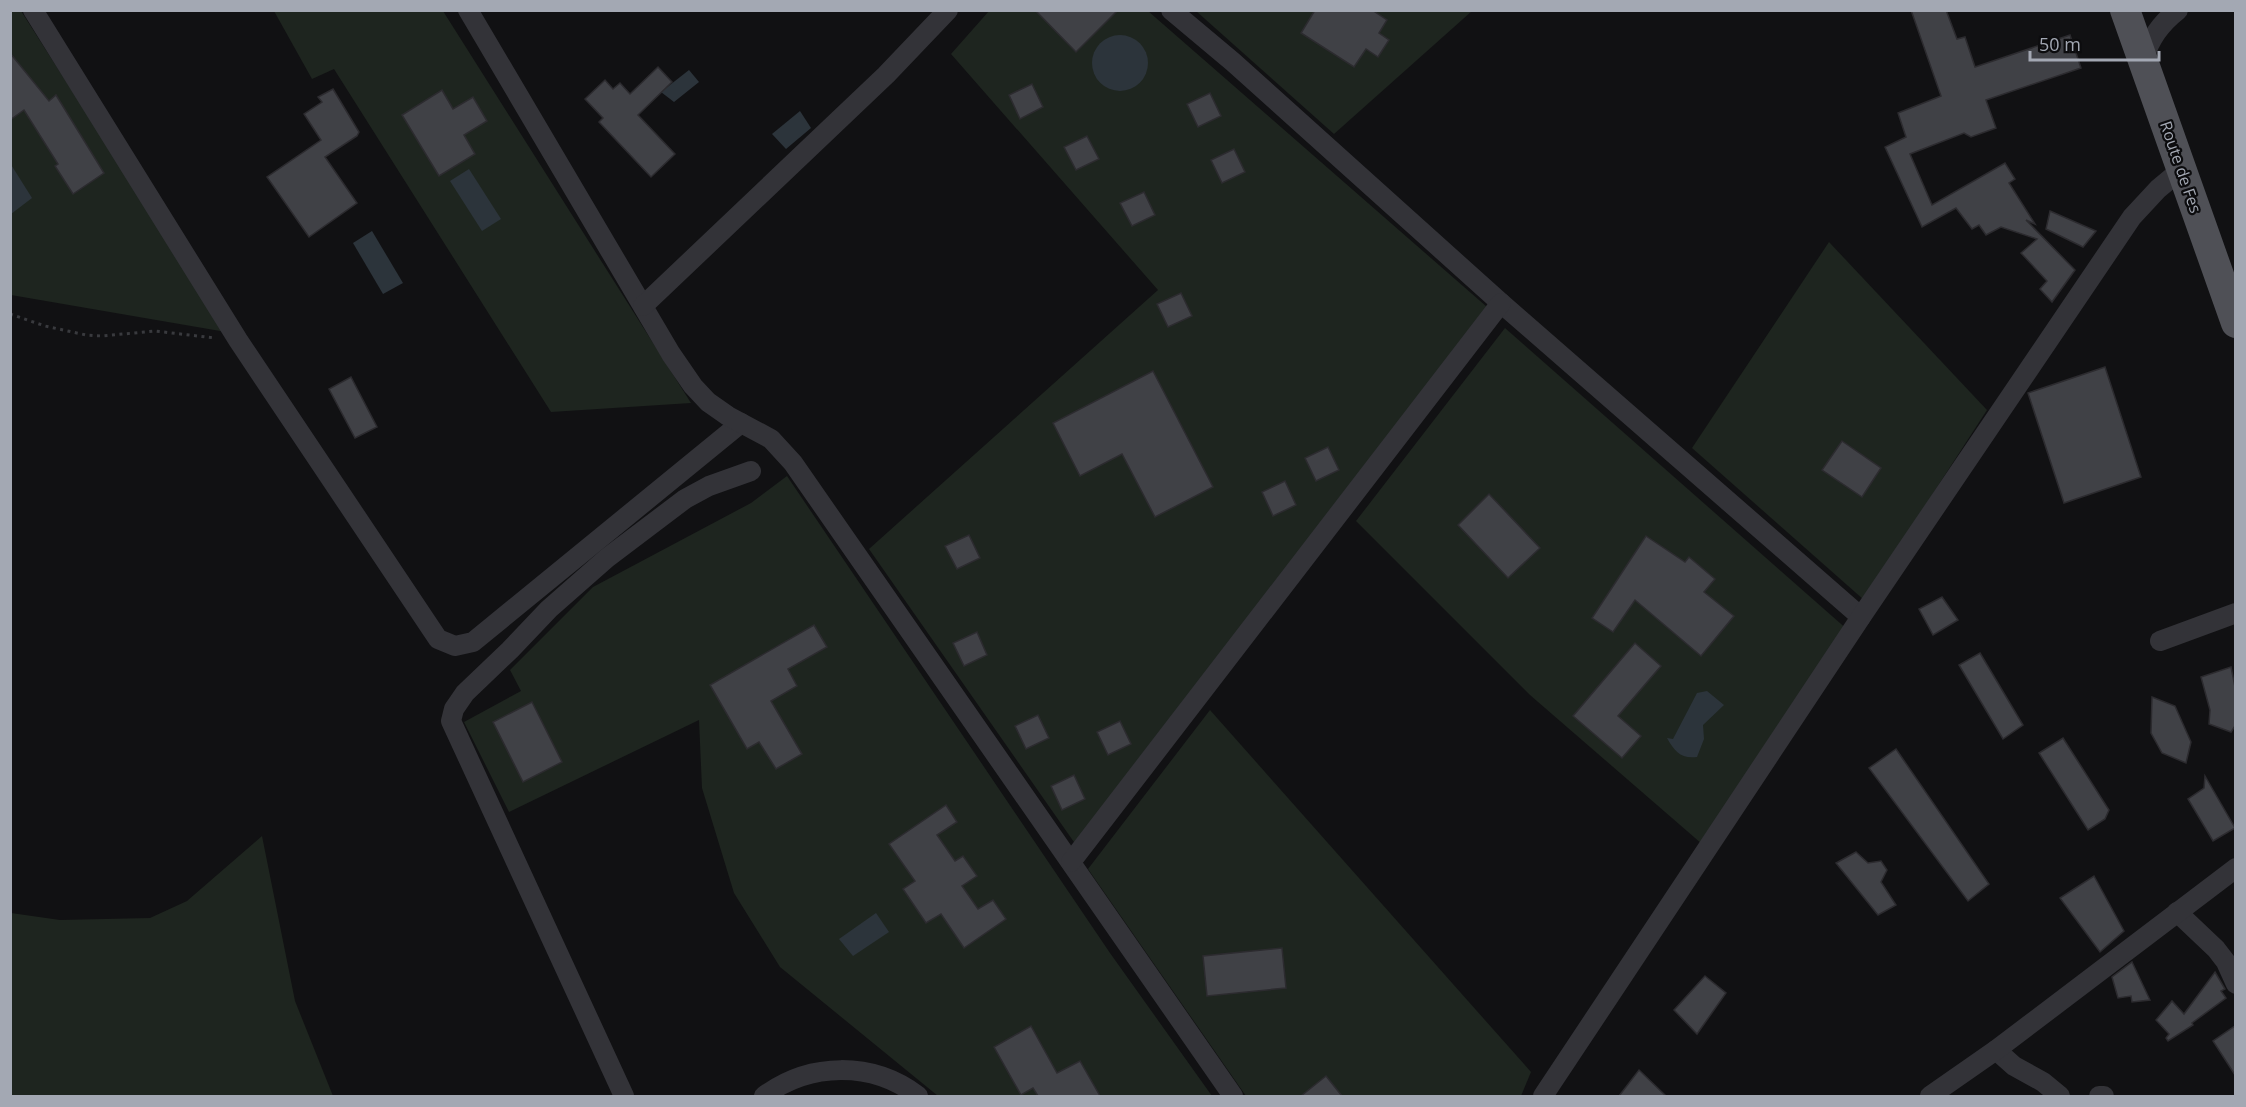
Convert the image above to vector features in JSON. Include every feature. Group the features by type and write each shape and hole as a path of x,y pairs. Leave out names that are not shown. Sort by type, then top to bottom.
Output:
{"main road":[{"name":"Route de Fes","path":"2126,10 2235,323"}],"street":[{"path":"33,10 238,340 438,639 455,646 473,642 741,423"},
{"path":"468,10 671,354 693,386 708,402 771,440 792,463 1233,1096"},
{"path":"643,306 886,75 948,10"},
{"path":"1171,10 1233,62 1501,303 1862,617"},
{"path":"2143,60 2152,38 2178,10"},
{"path":"1543,1096 2132,217 2158,189 2182,169"},
{"path":"1071,862 1501,303"},
{"path":"624,1096 451,721 454,709 465,693 549,609 607,558 685,499 709,486 751,471"},
{"path":"2160,641 2235,613"},
{"path":"1930,1096 1996,1050 2235,868"},
{"path":"2177,912 2216,949 2226,962 2235,984"},
{"path":"1996,1050 2014,1066 2043,1082 2060,1096"},
{"path":"764,1096 805,1074 846,1071 872,1073 891,1079 918,1096"},
{"path":"2099,1096 2104,1096"}],"path":[{"path":"10,314 45,326 86,335 102,336 155,331 191,337 238,340"}],"shaded area":[{"path":"10,11 21,11 226,332 11,295"},
{"path":"274,11 443,11 691,403 551,412 334,69 312,79"},
{"path":"989,11 1148,11 1487,307 1076,845 869,549 1158,290 951,54"},
{"path":"1196,11 1472,11 1334,134"},
{"path":"1114,35 1126,35 1140,43 1148,57 1146,74 1140,83 1126,91 1114,91 1097,79 1092,69 1092,57 1104,40"},
{"path":"689,70 699,82 674,102 661,92"},
{"path":"800,111 811,128 786,149 772,134"},
{"path":"10,163 32,198 11,214 10,214"},
{"path":"469,169 501,219 482,231 450,181"},
{"path":"372,231 403,283 383,294 353,243"},
{"path":"1829,242 1987,410 1864,600 1692,448"},
{"path":"1505,328 1849,631 1702,844 1530,695 1356,521"},
{"path":"787,476 1110,953 1212,1096 938,1096 780,967 734,893 702,788 699,720 509,812 464,722 521,691 510,670 593,587 751,503"},
{"path":"1707,691 1724,705 1703,725 1704,739 1697,757 1683,756 1676,751 1667,738 1673,739 1697,693"},
{"path":"1210,710 1531,1072 1521,1096 1246,1096 1088,869"},
{"path":"262,836 295,1001 333,1096 11,1096 11,913 60,920 150,918 187,901"},
{"path":"876,913 889,932 853,956 839,939"}],"building":[{"path":"1035,10 1118,10 1076,52"},
{"path":"1315,10 1372,10 1387,20 1379,33 1389,40 1378,57 1366,49 1354,67 1301,33"},
{"path":"1911,10 1946,10 1957,39 1965,37 1975,67 2070,35 2081,68 1986,100 1996,128 1971,137 1964,133 1910,154 1932,205 2005,163 2015,179 2009,183 2035,224 2026,220 2075,270 2052,302 2040,289 2047,281 2021,253 2037,239 2001,227 1986,235 1979,225 1972,229 1956,208 1922,227 1885,147 1906,137 1898,113 1941,96"},
{"path":"10,53 49,101 56,95 104,173 73,194 55,166 58,164 24,110 10,120"},
{"path":"658,67 672,82 638,115 675,154 651,177 599,122 603,118 585,99 605,80 613,89 620,83 630,94"},
{"path":"1032,84 1043,107 1020,119 1009,95"},
{"path":"333,89 359,132 357,136 325,157 357,203 309,237 267,177 321,140 304,114 322,102 318,97"},
{"path":"442,90 453,109 473,97 487,121 464,135 475,154 439,176 402,115"},
{"path":"1210,93 1221,116 1198,127 1187,104"},
{"path":"1087,136 1099,159 1076,170 1064,147"},
{"path":"1234,149 1245,172 1222,183 1211,160"},
{"path":"1144,192 1155,215 1132,226 1120,203"},
{"path":"2050,211 2096,231 2083,247 2046,229"},
{"path":"1181,293 1192,316 1168,327 1157,304"},
{"path":"2105,367 2141,477 2064,503 2028,393"},
{"path":"1153,371 1213,487 1155,517 1122,454 1080,476 1053,423"},
{"path":"351,377 377,427 355,438 329,389"},
{"path":"1842,441 1881,468 1862,497 1822,470"},
{"path":"1328,447 1339,470 1316,481 1305,458"},
{"path":"1285,481 1296,505 1273,516 1262,492"},
{"path":"1489,494 1540,548 1508,578 1458,525"},
{"path":"969,535 980,558 957,569 945,546"},
{"path":"1646,536 1685,562 1689,557 1715,579 1704,592 1734,616 1701,656 1635,600 1613,632 1592,618"},
{"path":"1942,597 1958,620 1933,635 1919,609"},
{"path":"814,625 827,647 788,669 797,686 771,701 802,754 776,769 759,742 747,749 710,685"},
{"path":"977,632 987,655 964,666 953,643"},
{"path":"1635,643 1661,666 1618,716 1641,736 1622,758 1573,716"},
{"path":"1980,653 2023,725 2003,739 1959,665"},
{"path":"2231,667 2235,687 2235,726 2231,732 2209,724 2210,710 2201,677"},
{"path":"2152,697 2175,706 2191,742 2186,763 2162,753 2151,733"},
{"path":"532,702 562,762 523,782 493,722"},
{"path":"1038,715 1049,738 1026,749 1015,726"},
{"path":"1120,721 1131,744 1108,755 1097,732"},
{"path":"2063,738 2109,810 2105,819 2088,830 2039,753"},
{"path":"1896,749 1989,884 1968,901 1869,768"},
{"path":"1074,775 1085,799 1062,810 1051,786"},
{"path":"2205,776 2235,828 2213,841 2188,799 2204,788"},
{"path":"946,805 957,822 937,835 955,861 963,856 977,876 962,886 978,909 993,900 1006,919 964,948 941,914 926,923 903,889 915,881 889,844"},
{"path":"1856,852 1868,863 1881,861 1887,870 1881,882 1896,905 1878,915 1836,863"},
{"path":"2094,876 2124,931 2100,952 2060,898"},
{"path":"1282,948 1286,988 1207,996 1203,956"},
{"path":"2132,962 2150,1000 2132,1002 2131,996 2118,998 2112,977"},
{"path":"2215,972 2225,989 2221,991 2226,998 2192,1023 2193,1025 2168,1041 2166,1038 2169,1034 2156,1020 2172,1001 2184,1014"},
{"path":"1705,976 1726,993 1697,1034 1674,1010"},
{"path":"1031,1026 1057,1073 1080,1061 1100,1096 1038,1096 1033,1088 1021,1095 994,1047"},
{"path":"2235,1026 2235,1075 2213,1041"},
{"path":"1639,1070 1666,1096 1619,1096"},
{"path":"1326,1076 1342,1096 1301,1096"}]}
